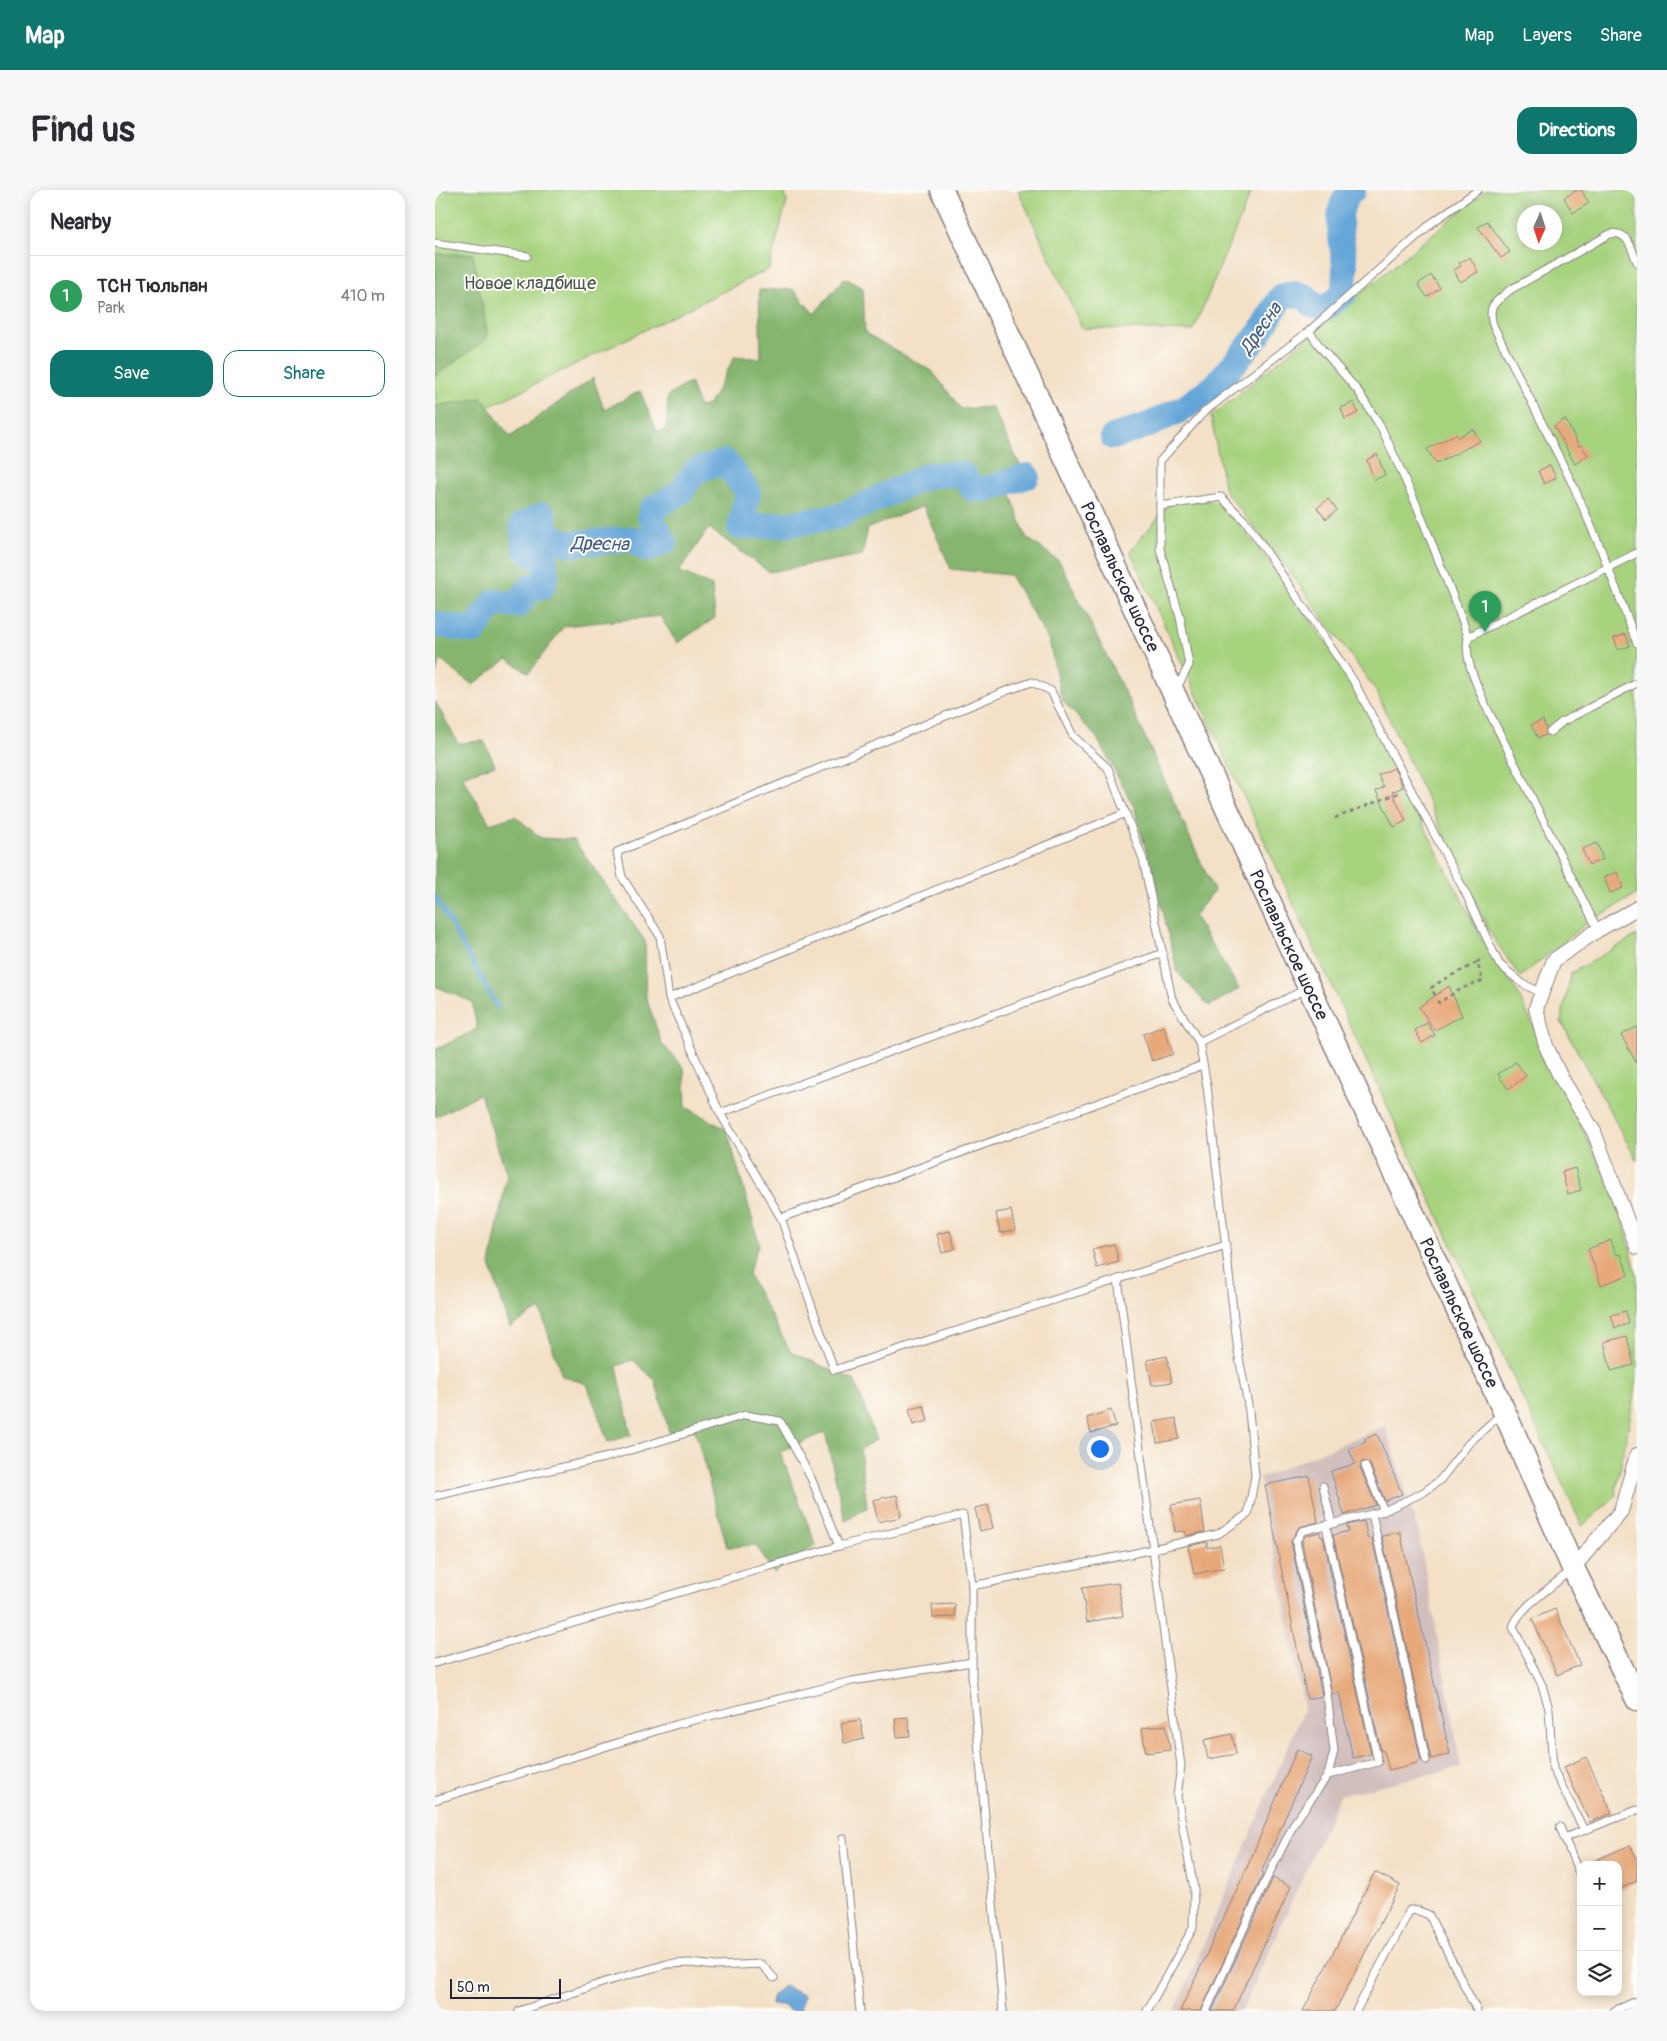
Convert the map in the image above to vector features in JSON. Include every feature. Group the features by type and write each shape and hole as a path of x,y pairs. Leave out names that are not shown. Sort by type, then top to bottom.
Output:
{"main road":[{"name":"Рославльское шоссе","path":"943,190 1504,1411 1573,1568 1637,1699"}],"street":[{"path":"1637,908 1598,930 1554,960 1536,1008 1546,1046 1561,1076 1594,1132 1637,1247"},
{"path":"1573,1568 1621,1511 1637,1455"}],"lane":[{"path":"1174,694 1189,665 1180,617 1160,549 1161,461 1204,412 1309,331 1433,222 1478,190"},
{"path":"1637,262 1623,235 1617,232 1610,234 1510,290 1490,308 1489,314 1600,547 1637,644"},
{"path":"435,243 527,256"},
{"path":"1309,331 1321,348 1359,391 1382,429 1427,531 1468,637 1466,651 1469,666 1485,704 1598,930"},
{"path":"1160,506 1221,497 1247,522 1353,680 1464,890 1499,964 1523,984 1541,993"},
{"path":"1468,637 1637,553"},
{"path":"972,1586 1218,1534 1248,1514 1255,1476 1249,1411 1238,1352 1226,1245 1199,1042 1172,999 1143,859 1108,768 1073,736 1051,691 1031,682 617,852 622,877 660,936 669,998 720,1113 781,1218 834,1370 1226,1245"},
{"path":"1551,732 1570,718 1637,684"},
{"path":"669,998 1126,813"},
{"path":"720,1113 1163,953"},
{"path":"1199,1042 1309,988"},
{"path":"781,1218 1203,1065"},
{"path":"1118,1279 1181,1766 1177,1796 1194,1889 1193,1928 1147,2011"},
{"path":"1206,2011 1265,1882 1295,1822 1328,1775 1334,1751 1326,1687 1296,1541 1298,1535 1303,1531 1383,1511 1424,1492 1440,1480 1469,1443 1504,1411"},
{"path":"435,1496 608,1457 745,1415 780,1421 811,1478 839,1546"},
{"path":"1365,1466 1383,1511"},
{"path":"1323,1486 1329,1525 1378,1762 1328,1775"},
{"path":"1372,1514 1426,1760"},
{"path":"435,1663 839,1546 963,1515 972,1586 972,1662 1003,2011"},
{"path":"1573,1568 1523,1610 1515,1619 1513,1626 1544,1693 1549,1709 1553,1769 1584,1830"},
{"path":"435,1800 678,1724 852,1681 972,1662"},
{"path":"1564,1838 1637,1810"},
{"path":"1560,1827 1577,1869"},
{"path":"843,1838 860,2011"},
{"path":"1356,2011 1410,1910 1429,1915 1477,2011"},
{"path":"519,2011 605,1982 667,1964 690,1963 716,1966 761,1964 774,1978"},
{"path":"1614,2011 1637,2001"}],"path":[{"path":"1335,818 1409,788"},
{"path":"1435,996 1431,988 1438,982 1495,954"},
{"path":"1437,1001 1439,1003 1454,992 1483,981 1477,962"}],"shaded area":[{"path":"1385,1426 1418,1531 1461,1767 1340,1795 1242,2011 1175,2011 1304,1709 1260,1478"}],"green space":[{"name":"Новое кладбище","path":"435,190 784,190 787,201 769,269 468,417 435,408"},
{"path":"1018,190 1252,190 1193,331 1082,328"},
{"path":"1486,190 1637,190 1637,894 1583,926 1520,977 1490,933 1375,689 1292,575 1225,491 1211,417"},
{"path":"435,254 473,254 488,338 435,376"},
{"path":"845,278 863,288 865,333 932,371 961,409 992,407 1021,467 1006,481 1026,537 1060,562 1127,697 1214,891 1194,916 1239,989 1209,1006 1177,972 1163,910 1134,807 1097,738 1062,700 1049,641 1010,575 951,569 923,506 868,528 862,555 769,572 709,528 679,571 712,586 715,618 677,643 660,616 564,626 529,673 507,659 473,685 440,660 435,676 435,406 482,398 510,437 593,378 604,410 640,391 657,431 666,430 668,396 690,382 699,407 709,405 735,356 761,359 759,290 793,289 814,314"},
{"path":"1214,501 1231,514 1280,577 1364,696 1424,826 1483,941 1516,990 1619,1205 1637,1275 1637,1380 1615,1497 1582,1526 1130,551 1171,502"},
{"path":"435,701 458,743 484,741 495,765 462,776 490,824 515,816 541,838 574,840 645,941 646,998 662,1044 684,1068 686,1107 727,1130 759,1243 748,1274 791,1352 855,1381 876,1440 860,1449 867,1508 845,1521 825,1432 780,1452 816,1545 774,1573 756,1545 727,1547 695,1430 669,1432 655,1380 633,1360 617,1366 631,1435 608,1442 587,1384 562,1376 540,1309 510,1327 490,1265 507,1175 480,1094 435,1117 435,1050 477,1029 472,1002 435,986"},
{"path":"1637,935 1637,1161 1561,1021 1571,973"}],"water":[{"path":"784,1986 803,1995 800,2011 790,2011 783,2005 771,2004 773,1994"}],"building":[{"path":"1577,190 1581,190 1589,203 1573,213 1564,198"},
{"path":"1487,221 1510,252 1501,258 1478,227"},
{"path":"1470,257 1478,272 1460,282 1454,270 1461,266 1459,263"},
{"path":"1431,275 1440,288 1427,297 1418,284"},
{"path":"1354,402 1358,413 1345,419 1341,408"},
{"path":"1565,419 1579,446 1581,445 1588,455 1575,464 1554,426"},
{"path":"1473,429 1480,441 1436,464 1427,449 1456,434 1458,437"},
{"path":"1377,454 1385,475 1374,480 1367,460"},
{"path":"1550,465 1556,478 1544,484 1538,471"},
{"path":"1328,499 1337,510 1326,519 1317,508"},
{"path":"1626,634 1630,646 1618,650 1614,638"},
{"path":"1543,720 1546,735 1538,738 1531,725"},
{"path":"1394,768 1403,787 1392,792 1406,821 1394,827 1376,791 1384,787 1378,775"},
{"path":"1597,843 1603,859 1589,865 1582,849"},
{"path":"1617,872 1623,888 1610,893 1604,877"},
{"path":"1449,986 1462,1016 1435,1030 1419,1007"},
{"path":"1427,1023 1435,1035 1422,1043 1415,1030"},
{"path":"1164,1026 1173,1054 1152,1061 1143,1034"},
{"path":"1637,1027 1637,1064 1621,1035"},
{"path":"1516,1062 1526,1076 1508,1089 1498,1074"},
{"path":"1575,1168 1581,1190 1568,1194 1562,1172"},
{"path":"1011,1210 1015,1230 1000,1233 996,1213"},
{"path":"950,1231 955,1249 942,1253 937,1234"},
{"path":"1611,1240 1616,1255 1621,1254 1628,1275 1601,1285 1588,1249"},
{"path":"1114,1244 1119,1262 1097,1268 1092,1249"},
{"path":"1626,1311 1629,1324 1615,1328 1611,1315"},
{"path":"1627,1336 1634,1365 1611,1371 1604,1342"},
{"path":"1167,1356 1172,1382 1152,1385 1147,1360"},
{"path":"924,1406 928,1421 913,1425 909,1409"},
{"path":"1111,1410 1116,1426 1091,1433 1087,1418"},
{"path":"1176,1418 1179,1439 1157,1443 1154,1422"},
{"path":"1377,1434 1402,1494 1385,1501 1370,1464 1363,1461 1360,1468 1376,1505 1344,1515 1331,1471 1355,1464 1349,1449 1366,1442 1364,1439"},
{"path":"1309,1476 1318,1522 1299,1527 1291,1541 1322,1696 1307,1699 1265,1485"},
{"path":"897,1495 901,1517 878,1522 873,1500"},
{"path":"1200,1500 1205,1532 1186,1536 1185,1531 1175,1532 1171,1505"},
{"path":"988,1505 993,1528 980,1531 975,1508"},
{"path":"1364,1521 1368,1539 1372,1538 1421,1761 1389,1770 1384,1751 1381,1751 1333,1535 1349,1531 1347,1525"},
{"path":"1320,1532 1321,1537 1323,1537 1371,1754 1353,1758 1339,1693 1332,1694 1302,1542 1305,1536"},
{"path":"1400,1532 1450,1754 1431,1759 1382,1536"},
{"path":"1207,1542 1207,1548 1220,1545 1224,1568 1194,1574 1188,1546"},
{"path":"1118,1583 1123,1616 1087,1622 1082,1588"},
{"path":"955,1604 955,1617 933,1618 932,1605"},
{"path":"1555,1609 1580,1665 1557,1675 1532,1619"},
{"path":"908,1717 910,1736 897,1737 895,1718"},
{"path":"860,1720 864,1739 844,1743 841,1723"},
{"path":"1166,1725 1170,1750 1146,1753 1142,1728"},
{"path":"1232,1734 1236,1754 1208,1759 1204,1740"},
{"path":"1297,1749 1312,1756 1261,1873 1263,1874 1201,2011 1180,2011 1246,1870"},
{"path":"1586,1757 1612,1813 1590,1822 1564,1767"},
{"path":"1630,1845 1637,1859 1637,1881 1622,1888 1622,1861 1594,1861"},
{"path":"1375,1872 1400,1885 1335,2011 1303,2011"},
{"path":"1273,1878 1291,1887 1233,2011 1212,2011"}],"waterway":[{"name":"Дресна","path":"1113,437 1151,424 1184,408 1215,386 1260,333 1281,297 1290,294 1305,296 1314,306 1326,308 1344,294 1345,266 1340,215 1346,197 1353,190"},
{"name":"Дресна","path":"435,624 474,631 494,602 518,605 530,587 542,587 546,576 545,561 526,550 522,525 543,515 547,534 568,544 632,539 647,549 664,542 650,516 652,509 681,492 696,470 725,462 748,492 740,527 789,524 840,516 928,475 962,474 973,489 986,489 1027,476"},
{"path":"435,896 498,1008"}],"place":[{"name":"ТСН Тюльпан","path":"1485,632"}]}
